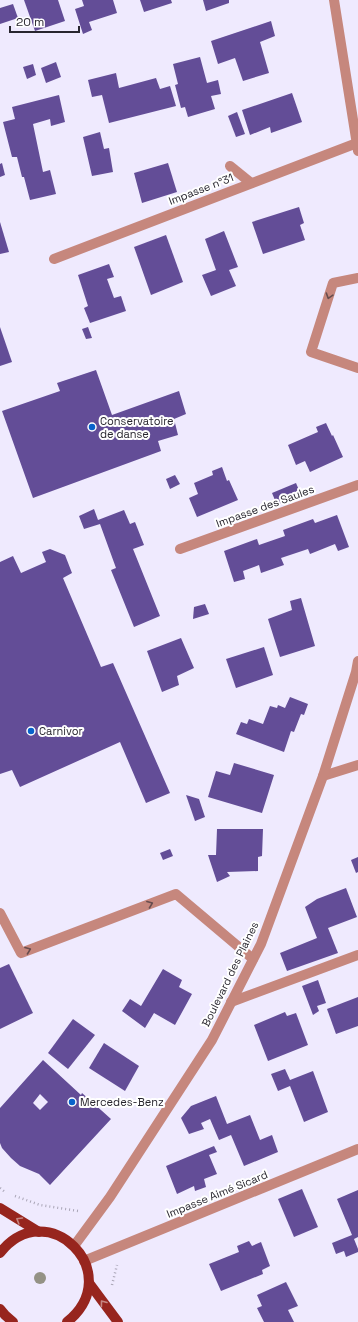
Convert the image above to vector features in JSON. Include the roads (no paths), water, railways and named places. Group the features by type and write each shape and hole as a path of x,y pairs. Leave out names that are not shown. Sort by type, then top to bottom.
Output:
{"main road":[{"path":"0,1208 39,1232"},
{"path":"0,1253 6,1245 16,1238 39,1232 58,1236 74,1246 84,1261 87,1270 88,1283 84,1302 77,1313 67,1322"},
{"path":"88,1283 118,1322"},
{"path":"0,1309 13,1322"}],"street":[{"path":"334,0 358,147"},
{"name":"Impasse n°31","path":"54,259 251,183 358,147"},
{"path":"230,166 251,183"},
{"path":"358,278 333,283 311,352 358,368"},
{"name":"Impasse des Saules","path":"180,549 358,485"},
{"name":"Boulevard des Plaines","path":"74,1246 110,1197 212,1040 261,944 323,776 356,672 358,661"},
{"path":"323,776 358,764"},
{"path":"0,913 21,953 176,894 253,959"},
{"path":"231,1002 358,955"},
{"name":"Impasse Aimé Sicard","path":"84,1261 358,1149"}],"place":[{"name":"Conservatoire de danse","path":"92,427"},
{"name":"Carnivor","path":"31,731"},
{"name":"Mercedes-Benz","path":"72,1102"}]}
